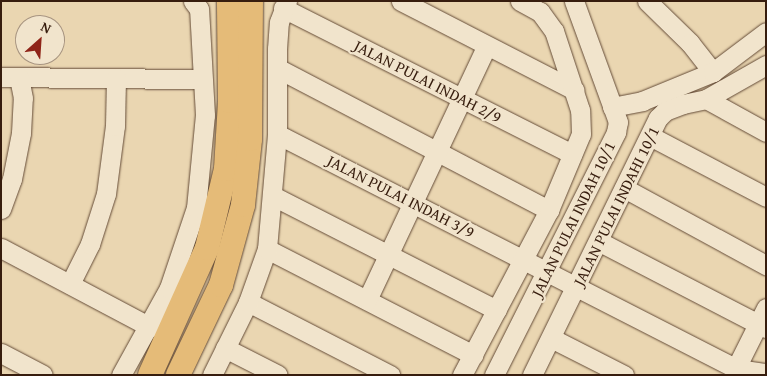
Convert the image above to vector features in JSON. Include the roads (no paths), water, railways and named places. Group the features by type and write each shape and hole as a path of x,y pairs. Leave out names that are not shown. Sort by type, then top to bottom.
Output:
{"main road":[{"path":"150,375 207,248 226,169 240,5"},
{"path":"178,375 221,284 242,205 250,139 240,5"}],"street":[{"path":"121,375 150,327 169,288 196,208 205,115 199,9 193,1"},
{"path":"401,1 486,47 574,90"},
{"path":"520,1 548,19 574,90"},
{"name":"JALAN PULAI INDAH 10/1","path":"494,375 547,273 616,132 618,122 574,1"},
{"path":"647,1 690,43 713,72"},
{"path":"212,375 248,302 267,249 277,134 279,69 276,49 285,5"},
{"name":"JALAN PULAI INDAH 2/9","path":"285,5 461,99 572,154"},
{"path":"612,107 642,101 713,72 766,32"},
{"path":"366,300 486,47"},
{"name":"JALAN PULAI INDAHI 10/1","path":"532,375 600,242 650,136 665,111 706,99 765,67"},
{"path":"279,69 549,210"},
{"path":"10,77 202,79"},
{"path":"1,209 12,179 21,132 23,98 10,77"},
{"path":"70,284 90,244 106,194 115,126 116,78"},
{"name":"JALAN PULAI INDAH 10/1","path":"462,375 498,310 549,210 581,134 580,110 574,90"},
{"path":"706,99 766,132"},
{"name":"JALAN PULAI INDAH 3/9","path":"277,134 736,368 766,373"},
{"path":"650,136 766,197"},
{"path":"624,188 766,264"},
{"path":"273,196 498,310"},
{"path":"600,242 763,320 736,368"},
{"path":"1,248 150,327"},
{"path":"267,249 473,355"},
{"path":"248,302 390,375"},
{"path":"551,338 624,375"},
{"path":"225,348 278,375"},
{"path":"1,353 44,375"}]}
